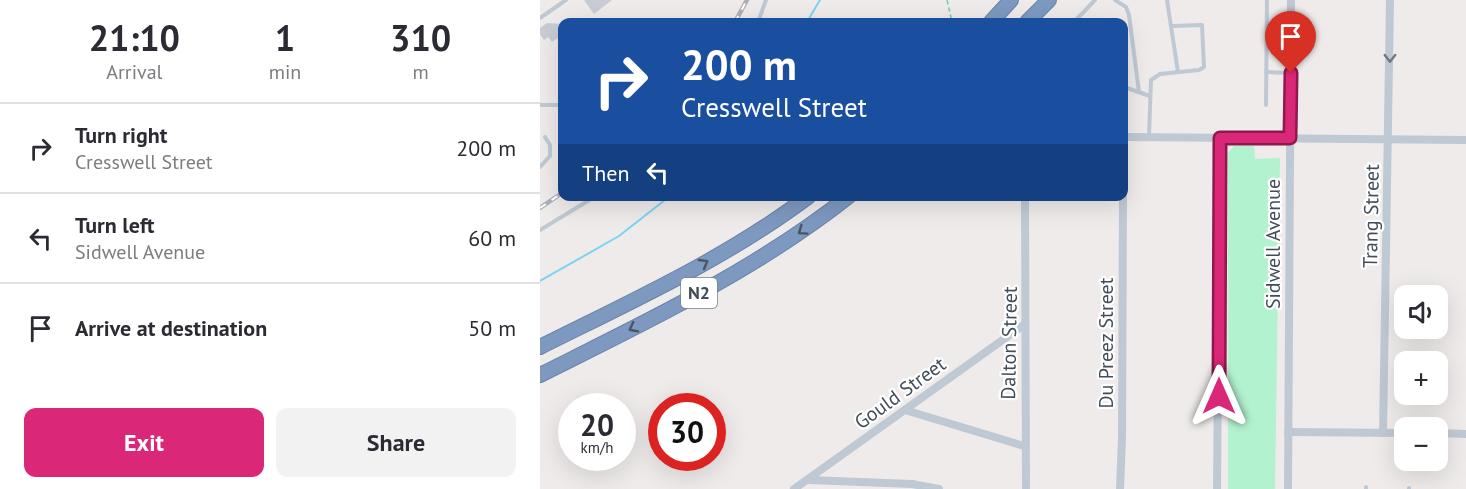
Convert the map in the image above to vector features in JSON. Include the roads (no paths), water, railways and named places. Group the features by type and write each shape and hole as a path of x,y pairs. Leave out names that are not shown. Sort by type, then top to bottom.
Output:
{"highway":[{"path":"994,18 1009,0"},
{"path":"1031,18 1048,0"},
{"name":"N2","path":"540,347 694,269 754,234 802,201"},
{"name":"N2","path":"540,375 741,270 783,245 842,201"}],"street":[{"name":"Sidwell Avenue","path":"1288,489 1291,0"},
{"name":"Trang Street","path":"1383,433 1390,0"},
{"path":"1128,136 1466,140"},
{"path":"1217,489 1220,138"},
{"name":"Dalton Street","path":"1025,201 1024,446 1026,489"},
{"name":"Du Preez Street","path":"1120,489 1123,201"},
{"name":"Gould Street","path":"794,489 1025,324"},
{"path":"905,410 1024,446"},
{"path":"1288,432 1394,433"},
{"path":"1448,433 1466,434"},
{"path":"808,480 939,489"}],"lane":[{"path":"540,18 566,0"},
{"path":"759,18 766,0"},
{"path":"1078,18 1095,0"},
{"path":"1115,0 1126,7 1129,15 1139,92"},
{"path":"1167,0 1178,72"},
{"path":"1266,105 1267,0"},
{"path":"1149,137 1151,80 1154,77 1204,67 1204,29 1197,24 1172,26"},
{"path":"1266,72 1291,73"},
{"path":"1128,88 1150,96"},
{"path":"540,105 558,105"},
{"path":"540,167 550,156 550,145 545,137"},
{"path":"540,230 588,201"}],"waterway":[{"path":"809,18 820,0"},
{"path":"540,281 619,236 664,201"}],"railway":[{"path":"737,18 747,0"},
{"path":"540,208 558,196"}]}
